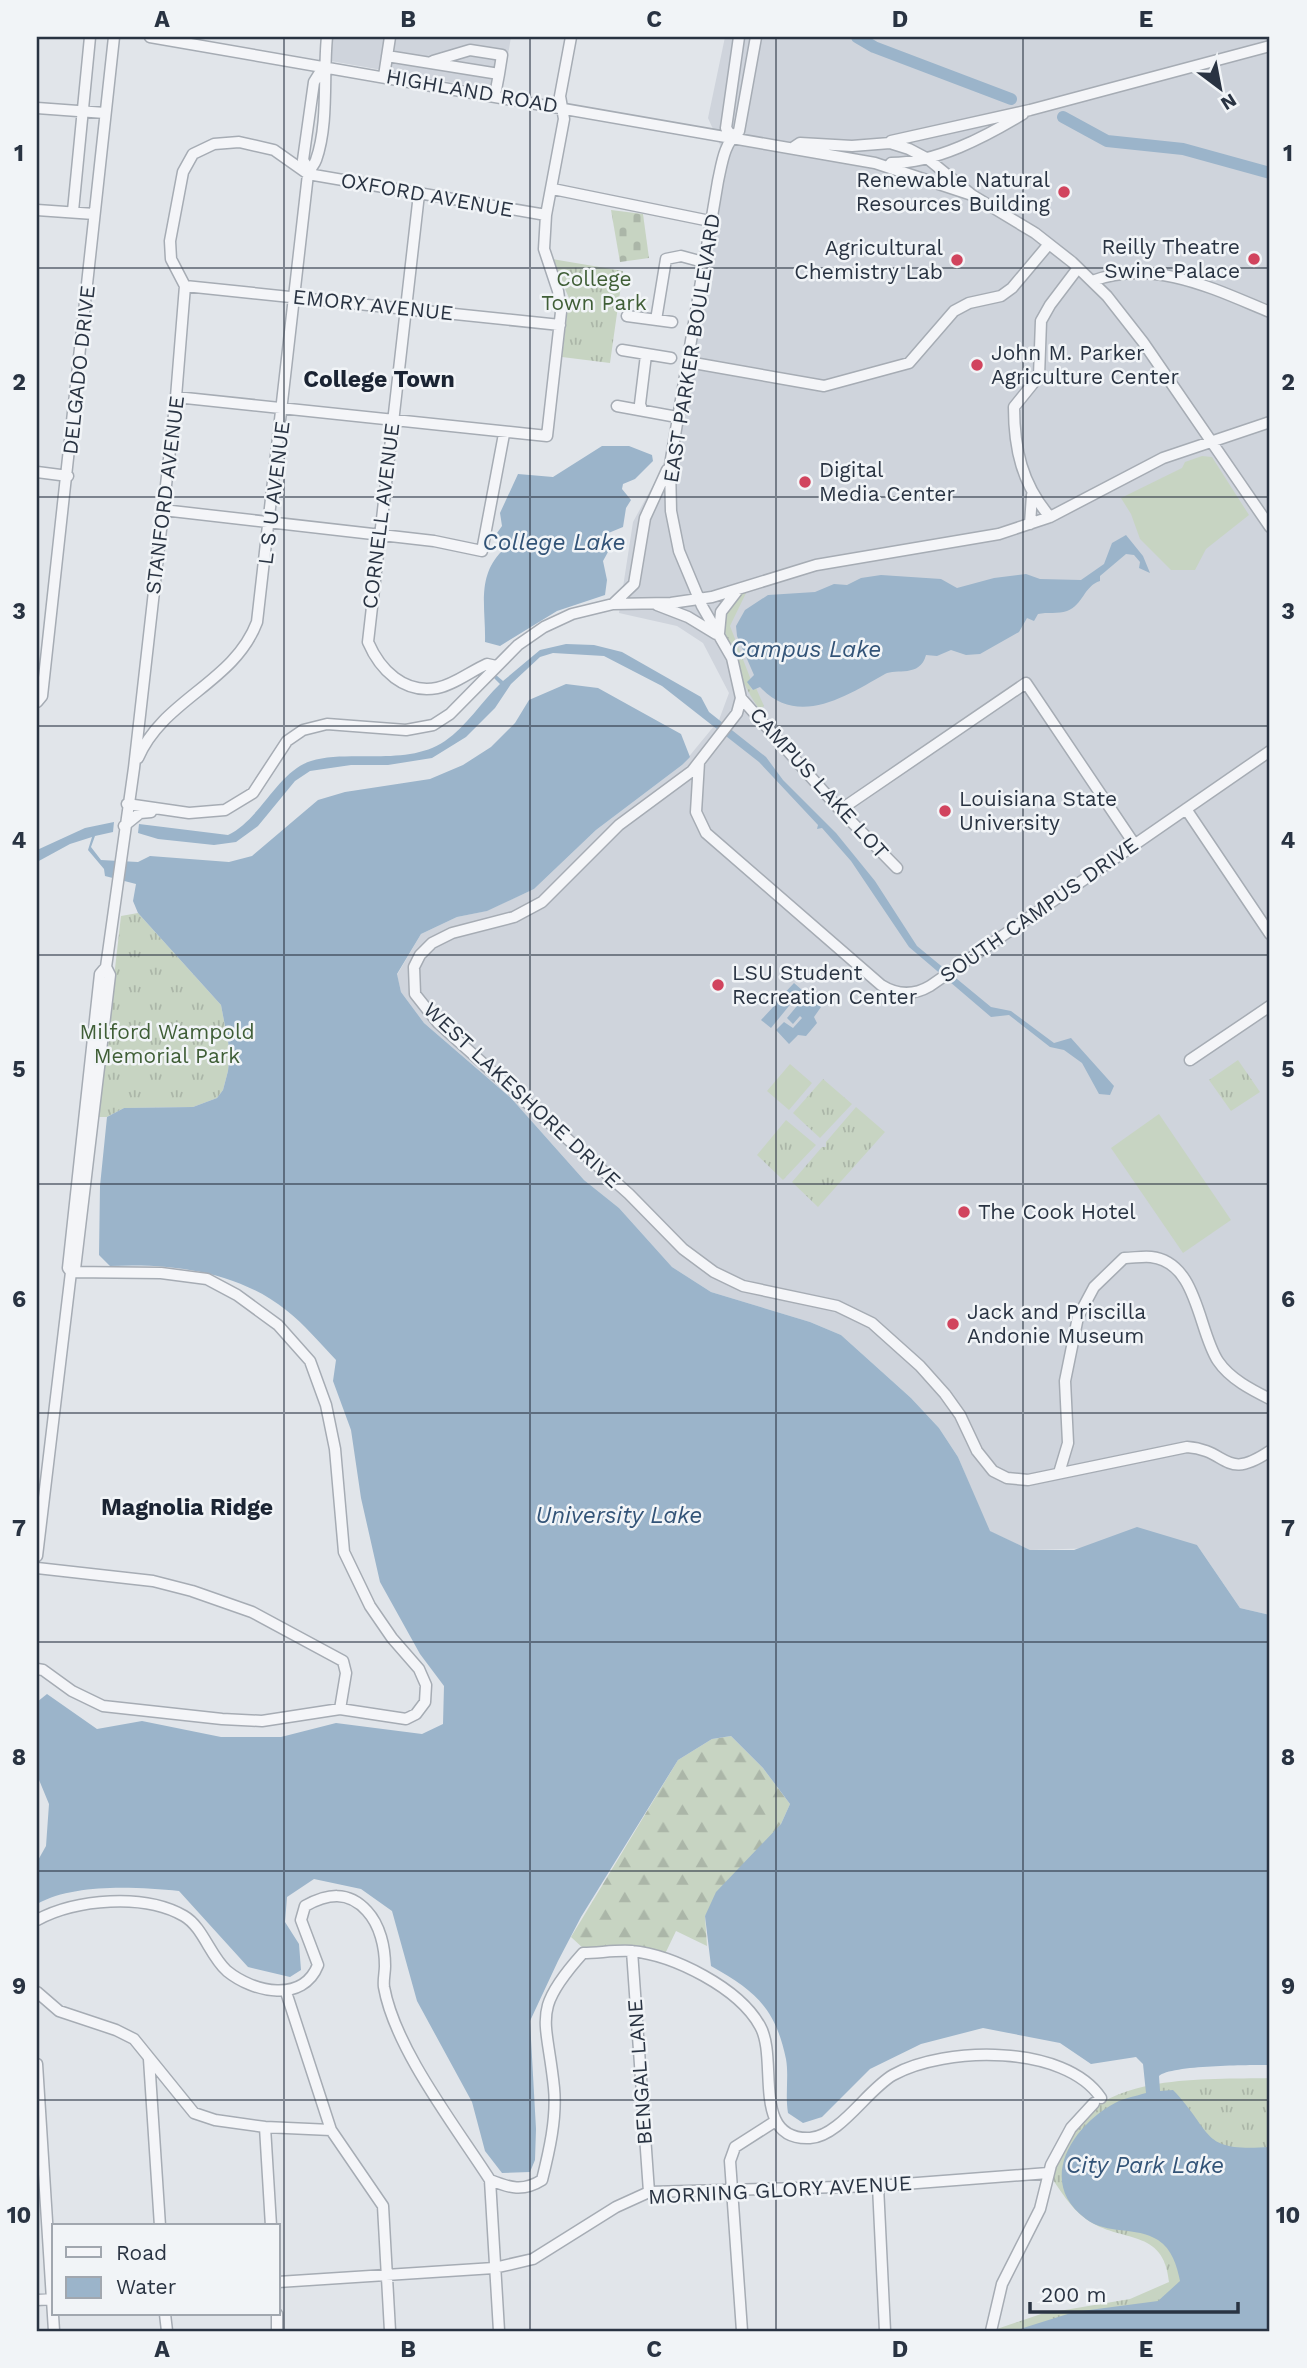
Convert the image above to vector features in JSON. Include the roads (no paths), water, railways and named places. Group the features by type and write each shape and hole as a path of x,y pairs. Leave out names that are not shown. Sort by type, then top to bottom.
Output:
{"street":[{"path":"73,211 90,37"},
{"name":"DELGADO DRIVE","path":"37,702 42,696 42,643 68,476 114,37"},
{"name":"HIGHLAND ROAD","path":"150,37 794,147 884,165 972,195"},
{"name":"L S U AVENUE","path":"134,768 159,725 223,673 248,642 261,602 309,172 303,160 314,82 324,65 327,37"},
{"path":"384,76 390,37"},
{"path":"176,397 504,434 547,436 561,302 544,249 546,215 553,190 564,119 560,96 569,37"},
{"path":"732,136 726,128 739,37"},
{"name":"EAST PARKER BOULEVARD","path":"699,599 684,566 673,525 671,456 710,221 723,158 732,136 739,131 756,37"},
{"path":"884,143 1030,110 1270,46"},
{"path":"429,63 470,50 502,55 495,95"},
{"path":"387,56 499,74"},
{"path":"37,108 105,113"},
{"path":"884,165 928,159 1030,110"},
{"name":"STANFORD AVENUE","path":"37,1556 71,1272 68,1268 98,985 100,974 106,967 119,859 134,768 176,397 185,286 171,259 170,241 183,172 193,154 214,144 239,142 274,150 309,172"},
{"name":"HIGHLAND ROAD","path":"794,147 800,143 900,145 928,159 972,195 1049,244 1092,281 1128,321 1270,527"},
{"name":"OXFORD AVENUE","path":"309,172 546,215"},
{"path":"553,190 710,221"},
{"name":"CORNELL AVENUE","path":"419,194 368,633 373,652 387,671 404,684 436,688 487,664 496,666"},
{"path":"37,210 94,214"},
{"path":"688,362 824,386 846,382 870,372 903,366 922,351 954,311 969,303 1001,296 1012,288 1049,244"},
{"path":"656,320 666,259 681,256 703,262"},
{"path":"1030,524 1032,495 1018,449 1014,407 1039,376 1041,321 1078,268"},
{"path":"1092,281 1121,273 1162,274 1187,280 1270,312"},
{"name":"EMORY AVENUE","path":"185,286 560,325"},
{"path":"627,316 672,322"},
{"path":"622,350 671,358"},
{"path":"642,410 640,404 646,355"},
{"path":"617,407 677,417"},
{"path":"127,804 213,813 237,805 257,788 287,741 303,730 327,724 406,730 433,724 450,713 518,645 552,623 588,609 613,604 653,604 699,599 739,590 816,565 976,540 1050,517 1163,458 1270,422"},
{"path":"163,510 434,541 482,551 504,434"},
{"path":"613,604 628,594 634,584 645,518 671,456"},
{"path":"37,472 68,476"},
{"path":"1032,495 1050,517"},
{"path":"720,637 721,612 739,590"},
{"path":"699,599 735,665 741,698"},
{"path":"653,604 688,617 720,637"},
{"path":"840,810 1026,683 1135,845"},
{"name":"WEST LAKESHORE DRIVE","path":"741,698 734,718 682,780 609,833 542,902 514,917 444,936 432,943 420,955 414,967 412,980 417,998 438,1023 544,1115 693,1258 743,1286 837,1306 861,1316 891,1339 937,1384 960,1415 978,1451 993,1471 1016,1480 1187,1447 1209,1452 1231,1466 1249,1462 1270,1451"},
{"name":"CAMPUS LAKE LOT","path":"741,698 840,810 897,868"},
{"path":"140,713 159,725"},
{"name":"SOUTH CAMPUS DRIVE","path":"699,762 696,812 705,833 881,985 906,993 917,993 1270,751"},
{"path":"1186,808 1270,934"},
{"path":"124,826 140,813 166,809"},
{"path":"1190,1060 1270,1006"},
{"path":"1059,1473 1068,1443 1065,1381 1068,1354 1078,1317 1094,1287 1124,1258 1154,1257 1177,1270 1192,1292 1218,1361 1242,1384 1270,1399"},
{"path":"37,1670 43,1670 72,1691 103,1706 262,1721 341,1709 406,1719 416,1714 425,1702 426,1685 419,1669 392,1638 370,1606 344,1552 335,1449 326,1405 310,1361 278,1325 237,1295 207,1279 162,1273 71,1272"},
{"path":"37,1568 153,1581 252,1612 343,1661 346,1673 341,1709"},
{"path":"37,1920 79,1907 129,1902 160,1906 186,1917 225,1969 246,1983 286,1992 302,1987 314,1975 318,1965 300,1920 304,1906 323,1896 350,1896 366,1910 379,1927 385,1964 384,1986 405,2046 490,2180 499,2331"},
{"path":"490,2180 527,2189 542,2180 548,2154 555,2090 546,2043 546,2006 557,1983 583,1953 632,1951 687,1966 745,2003 762,2029 774,2122 786,2134 809,2138 827,2134 893,2075 922,2065 985,2054 1036,2057 1086,2081 1097,2101 1071,2128 1048,2173 1040,2208 1002,2284 991,2331"},
{"name":"BENGAL LANE","path":"632,1951 649,2192"},
{"path":"37,1992 58,2011 116,2030 134,2039 194,2113 215,2120 265,2127 331,2130"},
{"path":"286,1992 331,2130 383,2206 390,2331"},
{"path":"149,2058 160,2224"},
{"path":"37,2064 52,2284"},
{"path":"742,2331 730,2161 735,2147 774,2122"},
{"path":"265,2127 271,2224"},
{"name":"MORNING GLORY AVENUE","path":"280,2283 494,2268 533,2259 615,2207 649,2192 877,2186 1048,2173"},
{"path":"877,2186 884,2331"}],"water":[{"name":"College Lake","path":"602,446 629,446 652,455 653,461 635,479 623,484 622,489 631,500 626,508 623,527 606,534 608,552 603,561 607,580 605,595 557,611 500,646 485,642 485,583 494,561 502,551 497,533 502,526 500,513 518,474 553,477"},
{"name":"Campus Lake","path":"1126,535 1143,556 1150,573 1139,568 1140,562 1134,555 1126,554 1100,576 1100,581 1090,587 1072,608 1064,612 1038,614 1034,621 1027,618 1019,632 980,654 966,655 951,650 937,656 926,655 919,667 913,670 890,672 838,699 806,707 775,699 760,687 753,690 747,682 754,675 737,636 736,626 745,610 768,595 815,592 834,584 847,585 861,578 881,575 941,579 957,588 994,578 1026,574 1040,579 1081,580 1104,564 1112,543"},
{"path":"566,644 594,645 622,652 701,697 709,712 766,757 783,780 836,833 875,881 917,946 991,1007 1011,1011 1054,1043 1071,1038 1114,1086 1110,1095 1099,1094 1082,1063 1064,1050 1050,1047 1009,1015 991,1017 909,947 851,861 822,828 817,829 818,825 759,762 662,686 604,656 553,653 540,657 511,684 495,708 466,737 432,758 388,765 351,765 310,771 295,781 258,826 236,842 214,845 158,839 138,833 139,824 228,835 240,828 299,766 326,758 396,756 430,749 453,735 500,684 494,678 496,675 503,681 540,650"},
{"name":"University Lake","path":"566,684 598,688 681,734 690,757 596,830 534,889 487,911 457,917 421,934 397,974 401,992 424,1023 511,1098 584,1180 619,1208 672,1267 711,1292 810,1322 841,1335 911,1398 939,1428 958,1457 990,1531 1030,1550 1074,1550 1137,1527 1197,1545 1240,1608 1270,1615 1270,2065 1194,2068 1166,2072 1159,2076 1160,2091 1173,2090 1203,2129 1219,2143 1247,2148 1270,2147 1270,2331 1014,2331 1074,2312 1158,2301 1180,2281 1173,2258 1158,2240 1140,2233 1094,2224 1071,2204 1063,2188 1062,2172 1066,2156 1085,2126 1115,2103 1146,2093 1143,2064 1136,2057 1091,2064 1060,2043 983,2028 921,2044 870,2069 822,2117 803,2123 788,2113 786,2059 776,2026 761,2002 740,1984 711,1966 705,1916 716,1892 781,1824 790,1804 763,1768 731,1736 712,1739 678,1760 581,1917 530,2021 536,2129 535,2160 530,2172 502,2173 485,2151 472,2102 417,2001 392,1911 361,1889 314,1879 287,1897 285,1922 299,1944 301,1970 290,1977 248,1967 179,1891 106,1888 69,1893 37,1904 37,1862 46,1846 49,1804 37,1775 37,1702 47,1694 97,1729 142,1721 221,1737 281,1737 336,1723 422,1734 443,1724 444,1686 420,1654 380,1582 361,1498 351,1430 333,1381 336,1360 293,1315 246,1286 225,1278 179,1268 110,1266 99,1255 100,1186 107,1117 124,1108 193,1107 217,1098 223,1090 230,1052 221,1005 138,913 133,901 136,884 105,876 104,869 88,850 92,837 70,844 37,862 37,850 85,828 114,822 113,832 95,836 91,847 101,860 138,862 150,856 229,862 252,856 318,800 345,792 430,779 463,765 491,747 515,723 529,700"},
{"path":"794,983 802,990 771,1028 761,1020 775,1005 774,999 780,998"},
{"path":"806,995 821,1007 814,1017 817,1023 806,1036 798,1035 789,1044 776,1030 784,1022 793,1028 802,1018 800,1016 793,1024 787,1018"}],"waterway":[{"path":"857,37 874,47 1011,99"},
{"path":"1063,117 1107,141 1183,149 1270,173"}],"place":[{"name":"Renewable Natural Resources Building","path":"1064,192"},
{"name":"Reilly Theatre Swine Palace","path":"1254,259"},
{"name":"Agricultural Chemistry Lab","path":"957,260"},
{"name":"John M. Parker Agriculture Center","path":"977,365"},
{"name":"Digital Media Center","path":"805,482"},
{"name":"Louisiana State University","path":"945,811"},
{"name":"LSU Student Recreation Center","path":"718,985"},
{"name":"The Cook Hotel","path":"964,1212"},
{"name":"Jack and Priscilla Andonie Museum","path":"953,1324"}],"district":[{"name":"College Town","path":"379,379"},
{"name":"Magnolia Ridge","path":"187,1507"}],"park label":[{"name":"College Town Park","path":"594,291"},
{"name":"Milford Wampold Memorial Park","path":"167,1044"}],"water label":[{"name":"City Park Lake","path":"1145,2165"}]}
